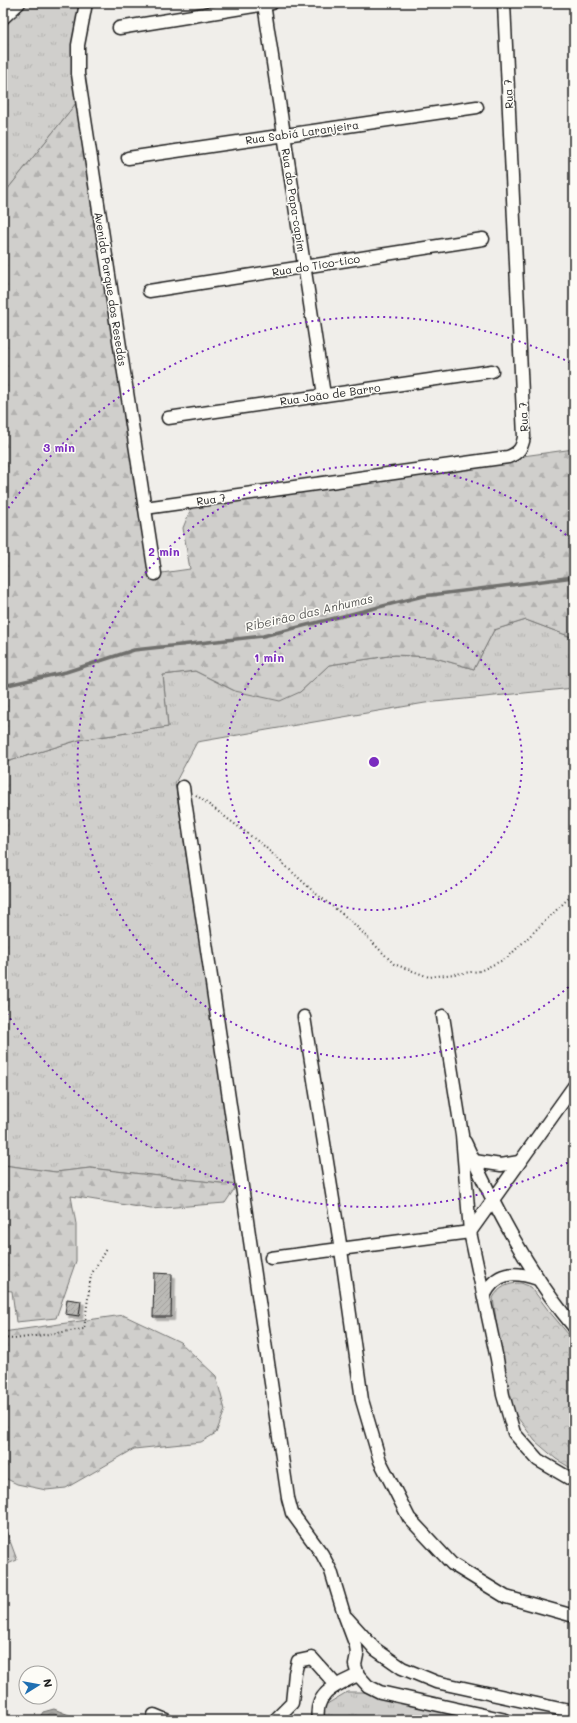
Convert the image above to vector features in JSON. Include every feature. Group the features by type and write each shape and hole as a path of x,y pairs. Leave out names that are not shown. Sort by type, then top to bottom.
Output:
{"street":[{"path":"3,18 19,3"},
{"name":"Avenida Parque dos Resedás","path":"86,3 78,44 78,74 155,574"},
{"name":"Rua 7","path":"145,508 508,457 516,454 522,447 524,429 504,3"},
{"path":"119,28 252,5 268,4"},
{"name":"Rua do Papa-capim","path":"268,4 284,135 324,395"},
{"name":"Rua Sabiá Laranjeira","path":"128,158 477,107"},
{"name":"Rua do Tico-tico","path":"149,291 483,239"},
{"name":"Rua João de Barro","path":"168,418 492,371"},
{"path":"184,787 288,1498 292,1513 322,1554 331,1571 344,1614 356,1646 357,1655 355,1665 358,1675 368,1686 380,1692 506,1720"},
{"path":"443,1016 462,1135 470,1232 503,1395 514,1433 538,1460 574,1481"},
{"path":"304,1017 341,1250 362,1400 380,1461 409,1518 452,1564 506,1598 574,1616"},
{"path":"271,1258 470,1232 574,1086"},
{"path":"462,1135 492,1200 538,1279 574,1326"},
{"path":"474,1161 501,1165 519,1162"},
{"path":"484,1296 492,1284 505,1275 521,1274 538,1279"},
{"path":"344,1614 376,1649 402,1668 436,1682 574,1712"},
{"path":"275,1720 292,1703 295,1672 298,1661 312,1658 336,1685"},
{"path":"318,1720 317,1710 323,1695 336,1685 358,1675"},
{"path":"154,1715 166,1720"}],"path":[{"path":"184,787 264,846 316,893 350,920 394,964 429,977 480,971 507,958 574,893"},
{"path":"3,1338 14,1339 84,1329 91,1275 106,1249"}],"green space":[{"path":"19,3 82,3 81,97 3,195 3,20"},
{"path":"81,97 155,574 190,569 183,528 194,501 574,449 574,638 526,620 494,630 474,669 432,657 395,655 329,665 300,692 280,701 235,691 195,671 163,675 168,727 79,740 3,763 3,195"},
{"path":"526,620 574,638 574,688 425,703 197,742 175,783 237,1185 90,1168 56,1172 3,1165 3,763 79,740 168,727 163,675 195,671 235,691 300,692 329,665 395,655 432,657 474,669 494,630"},
{"path":"3,1165 56,1172 90,1168 237,1185 225,1203 151,1209 71,1196 76,1224 76,1261 56,1318 16,1322 12,1291 3,1290"},
{"path":"521,1283 531,1287 574,1341 574,1470 556,1459 535,1441 518,1418 511,1406 506,1392 493,1298 495,1294 504,1286"},
{"path":"123,1315 180,1342 216,1376 225,1410 216,1433 201,1442 134,1449 66,1488 46,1490 17,1484 3,1477 3,1332"},
{"path":"3,1522 17,1560 3,1566"},
{"path":"347,1692 380,1692 506,1720 318,1720 317,1710"}],"water":[{"path":"54,1709 69,1715 74,1720 38,1720 43,1712"}],"building":[{"path":"154,1273 172,1274 171,1317 153,1317"},
{"path":"67,1299 81,1301 79,1316 65,1314"}],"waterway":[{"name":"Ribeirão das Anhumas","path":"3,686 66,672 134,650 263,636 423,596 574,577"}]}
